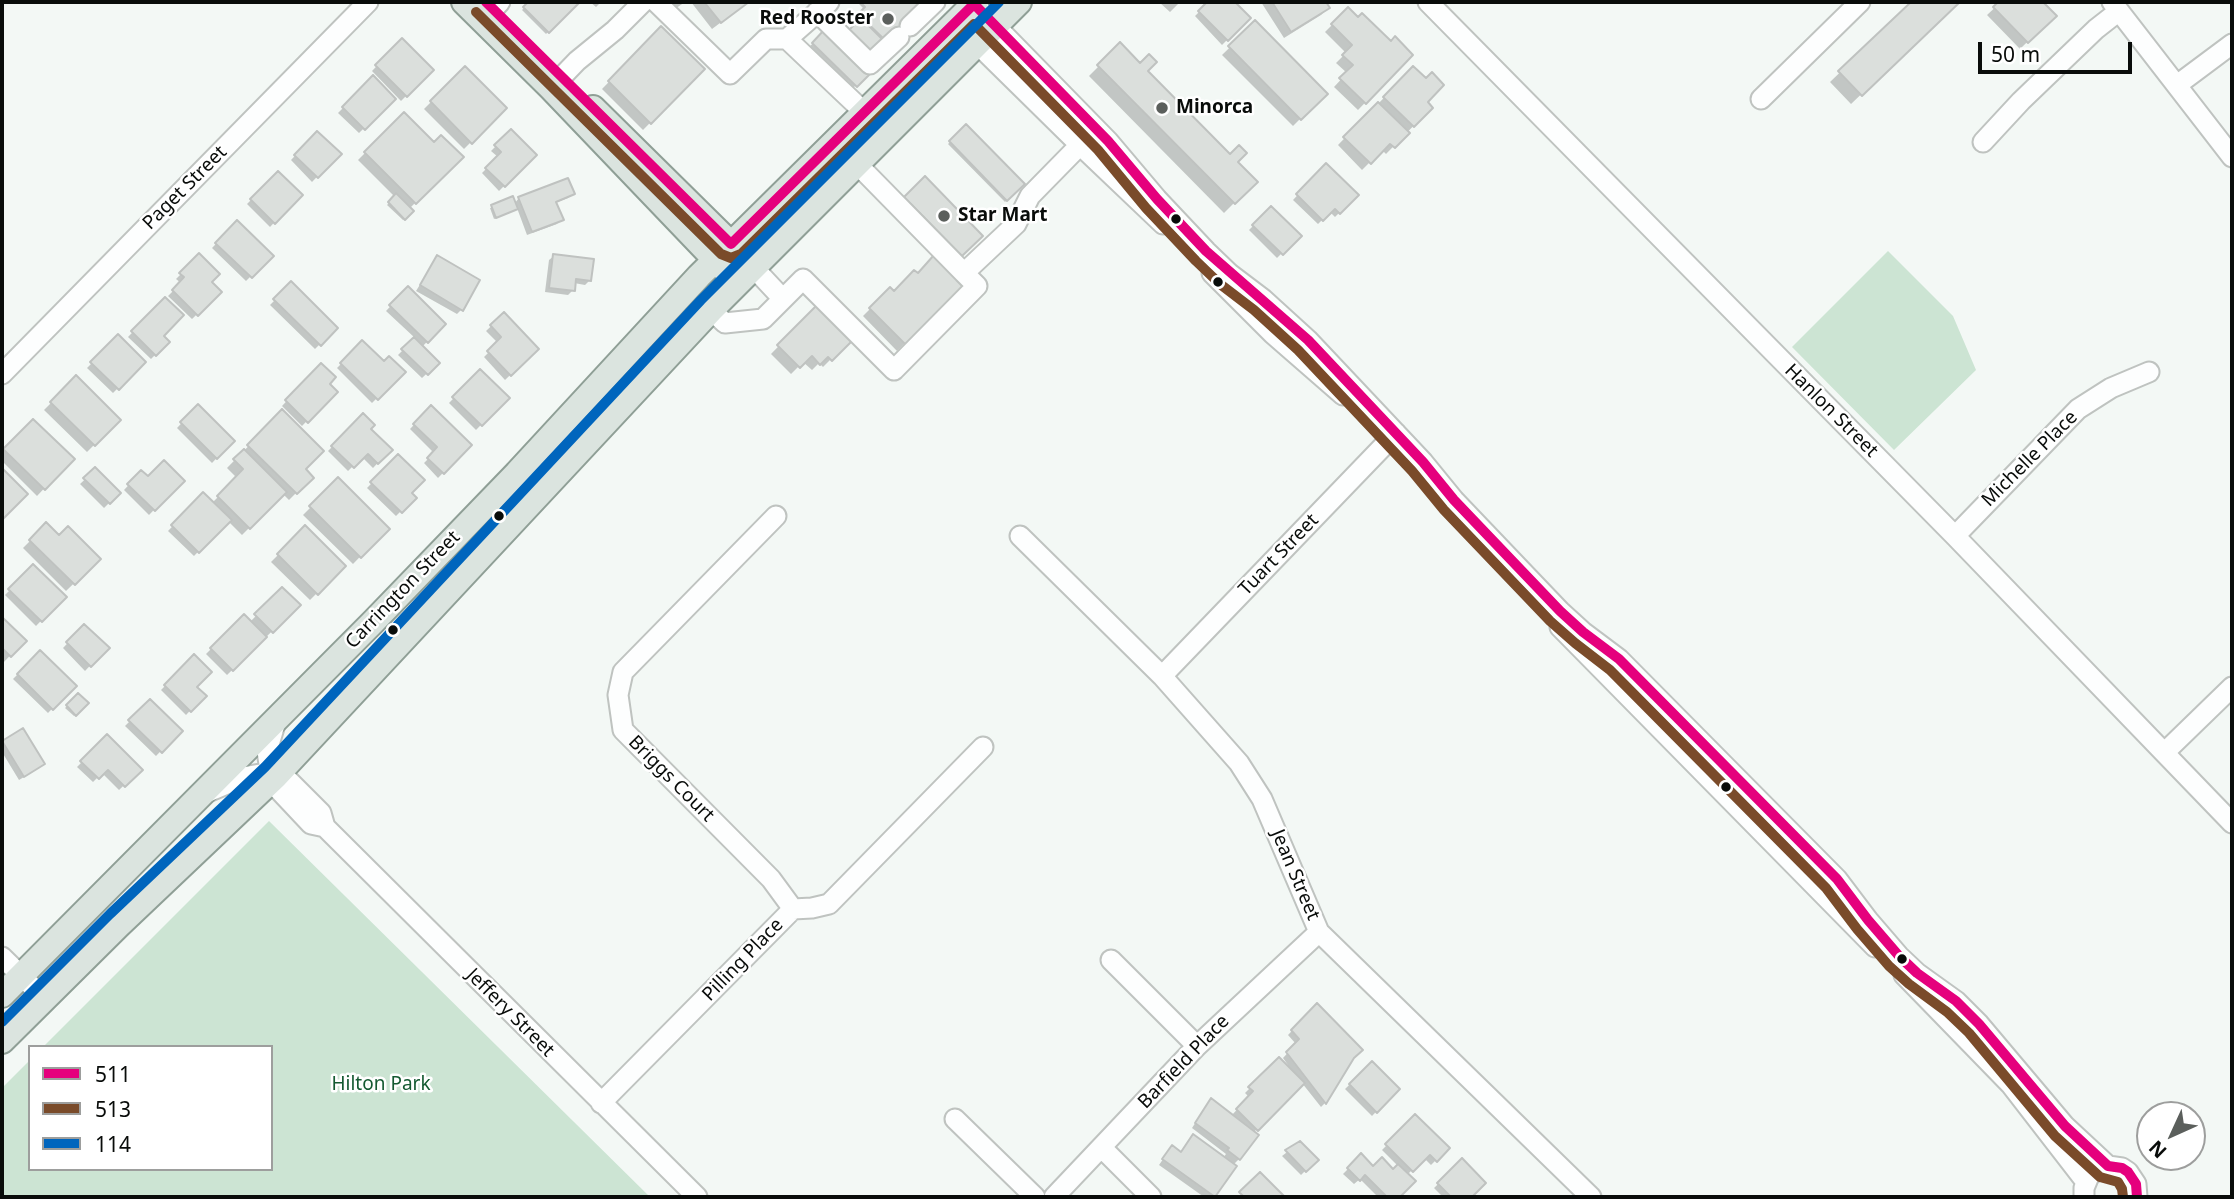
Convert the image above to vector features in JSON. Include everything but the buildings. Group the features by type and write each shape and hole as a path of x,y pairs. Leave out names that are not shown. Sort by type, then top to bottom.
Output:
{"main road":[{"path":"464,2 491,8 556,82 745,275"},
{"name":"Carrington Street","path":"2,1041 275,777 711,310 1019,2"},
{"name":"Carrington Street","path":"2,995 517,473 723,252 975,3"}],"street":[{"name":"Paget Street","path":"2,374 368,2"},
{"path":"556,82 643,2"},
{"path":"656,2 730,74 765,39 794,33 817,5 870,64 935,2"},
{"name":"Hanlon Street","path":"1427,2 1955,536 2232,823"},
{"path":"1761,100 1860,2"},
{"path":"975,3 1108,141 1206,251 1293,326 1544,610 1961,1031 2011,1085 2085,1189 2095,1171 2108,1166 2122,1168 2136,1184 2137,1197"},
{"path":"1983,142 2116,6 2232,157"},
{"path":"955,22 1125,186 1252,314 1392,437 1560,611 1619,659 1823,865 1899,956 1917,973 1956,1001 1979,1024 2065,1126 2108,1166"},
{"path":"794,33 864,112"},
{"path":"2177,85 2232,44"},
{"path":"964,273 1016,224 1030,196 1080,145"},
{"path":"711,310 725,323 763,319 803,279 894,370 977,286 858,165"},
{"path":"745,275 783,299"},
{"name":"Michelle Place","path":"1955,536 2078,409 2111,388 2149,372"},
{"name":"Tuart Street","path":"1162,676 1392,437"},
{"name":"Briggs Court","path":"776,516 623,672 618,695 623,730 771,879 793,909"},
{"name":"Jean Street","path":"1020,536 1162,676 1252,780 1319,932 1591,1197"},
{"path":"2165,752 2232,687"},
{"name":"Jeffery Street","path":"277,718 267,751 279,790 311,824 325,827 697,1197"},
{"name":"Pilling Place","path":"601,1103 793,909 829,904 983,747"},
{"path":"200,795 243,777 260,774 275,777"},
{"name":"Barfield Place","path":"1054,1197 1197,1046 1319,932"},
{"path":"2,957 45,999"},
{"path":"1111,960 1197,1046"},
{"path":"955,1119 1035,1197"},
{"path":"1102,1148 1151,1197"}],"green space":[{"path":"1888,251 1953,316 1976,370 1894,450 1792,347"},
{"name":"Hilton Park","path":"269,821 650,1197 2,1197 2,1088 28,1062 28,1171 273,1171 273,1045 45,1045"}],"transit line":[{"name":"511","path":"486,2 731,244 974,4 1108,141 1206,251 1308,340 1560,611 1619,659 1837,879 1899,956 1917,973 1956,1001 1979,1024 2065,1126 2108,1166 2122,1168 2128,1172 2136,1184 2137,1197"},
{"name":"114","path":"2,1022 110,914 265,767 701,300 999,2"},
{"name":"513","path":"476,12 721,254 731,258 741,254 974,24 1098,150 1146,208 1196,261 1298,350 1550,621 1610,670 1826,888 1889,966 1969,1033 2055,1136 2100,1177 2118,1182 2123,1197"}],"place":[{"name":"Red Rooster","path":"888,19"},
{"name":"Minorca","path":"1162,108"},
{"name":"Star Mart","path":"944,216"}]}
